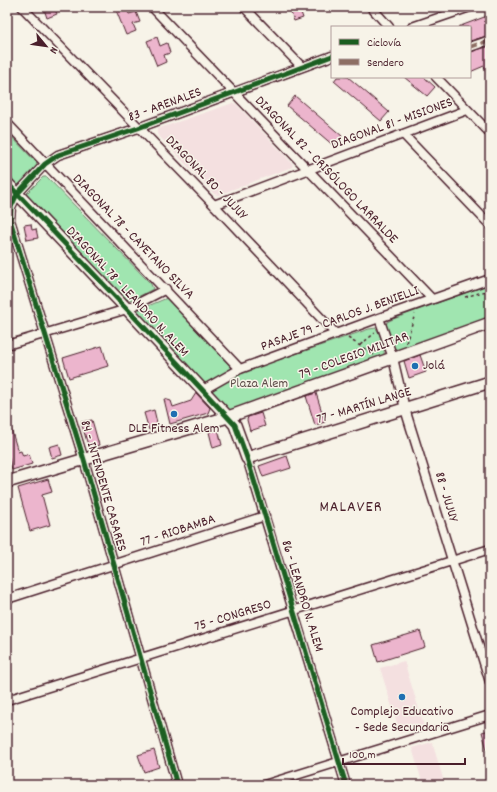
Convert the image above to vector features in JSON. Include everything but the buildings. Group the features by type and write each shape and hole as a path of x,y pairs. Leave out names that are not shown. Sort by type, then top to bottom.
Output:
{"street":[{"name":"DIAGONAL 80 - JUJUY","path":"22,7 138,128 340,333"},
{"name":"DIAGONAL 82 - CRISÓLOGO LARRALDE","path":"152,7 432,299"},
{"path":"244,7 302,67"},
{"path":"371,7 388,26"},
{"path":"415,26 470,7"},
{"path":"471,47 490,40"},
{"name":"83 - ARENALES","path":"17,194 46,164 58,155 235,93 331,56"},
{"path":"437,78 490,133"},
{"name":"DIAGONAL 81 - MISIONES","path":"214,205 467,110"},
{"name":"DIAGONAL 78 - CAYETANO SILVA","path":"7,123 166,289 240,369"},
{"path":"403,134 490,225"},
{"name":"DIAGONAL 78 - LEANDRO N. ALEM","path":"7,184 128,309 228,417"},
{"name":"84 - INTENDENTE CASARES","path":"17,194 11,207 8,220 84,460 177,785"},
{"name":"PASAJE 79 - CARLOS J. BENIELLI","path":"203,390 240,369 490,279"},
{"path":"7,344 128,309 166,289"},
{"name":"88 - JUJUY","path":"380,318 393,358 405,409 490,682"},
{"name":"79 - COLEGIO MILITAR","path":"7,482 228,417 490,322"},
{"name":"77 - MARTÍN LANGE","path":"247,458 490,382"},
{"name":"86 - LEANDRO N. ALEM","path":"228,417 234,425 247,458 266,516 346,785"},
{"name":"77 - RIOBAMBA","path":"7,599 266,516"},
{"name":"75 - CONGRESO","path":"7,700 490,549"},
{"path":"264,785 490,715"}],"path":[{"path":"340,333 360,345 393,358 415,313"},
{"path":"360,345 382,327"}],"shaded area":[{"path":"233,103 236,104 293,164 292,167 218,195 214,194 157,134 157,129"},
{"name":"Complejo Educativo - Sede Secundaria","path":"404,661 424,726 400,733 380,668"},
{"path":"432,742 445,785 423,785 412,748"}],"green space":[{"path":"7,132 37,163 37,169 21,186 15,186 7,177"},
{"path":"43,177 47,177 151,284 153,289 132,300 125,299 27,198 26,194"},
{"path":"490,284 490,319 401,351 394,348 392,345 386,326 387,322"},
{"name":"Plaza Alem","path":"167,298 232,368 206,385 136,311"},
{"name":"Plaza Alem","path":"376,328 380,334 384,349 384,356 232,411 227,410 211,393 212,389 246,371 369,329"}],"marked path":[{"path":"471,47 490,40"}],"cycle path":[{"path":"177,785 84,460 10,220 11,207 17,194 45,164 58,155 138,128 331,56"},
{"path":"7,183 235,425 265,516 346,785"}],"place":[{"name":"Jolá","path":"415,366"},
{"name":"DLE Fitness Alem","path":"174,414"},
{"name":"Complejo Educativo - Sede Secundaria","path":"402,697"}],"district":[{"name":"MALAVER","path":"351,507"}]}
